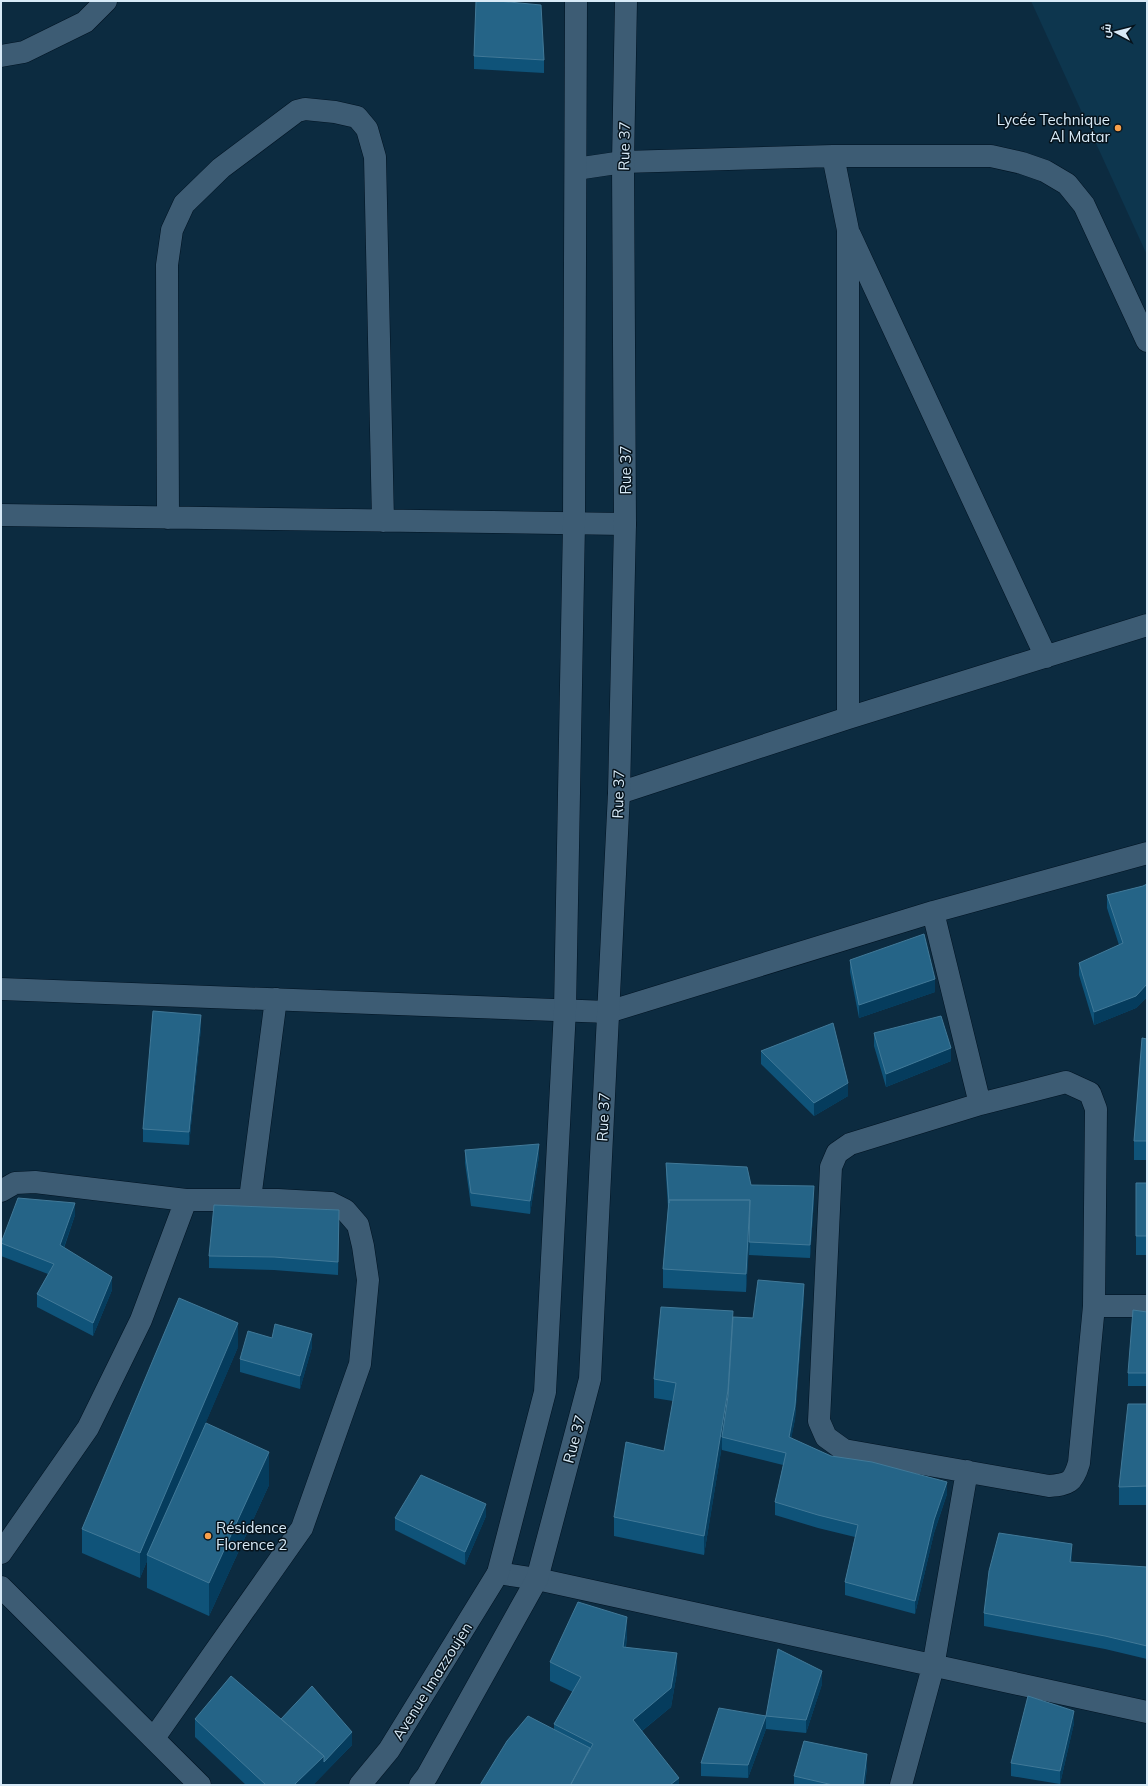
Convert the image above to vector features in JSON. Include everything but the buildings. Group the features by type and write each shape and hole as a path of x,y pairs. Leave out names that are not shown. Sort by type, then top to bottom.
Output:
{"street":[{"path":"1,56 24,52 84,22 106,1"},
{"path":"576,1 574,523 565,1010 545,1392 498,1573 537,1579 933,1667 1147,1712"},
{"name":"Rue 37","path":"537,1579 590,1379 619,793 625,524 623,162 626,1"},
{"path":"168,518 167,266 172,230 184,204 221,168 297,112 305,110 335,112 357,117 367,128 375,157 383,521"},
{"path":"576,169 623,162 833,156 991,156 1030,166 1045,171 1067,184 1084,205 1147,341"},
{"path":"833,156 848,230 848,718"},
{"path":"848,230 1046,657"},
{"path":"1,515 625,524"},
{"path":"619,793 848,718 1147,625"},
{"path":"1,989 608,1012 933,912 1147,853"},
{"path":"933,912 980,1104"},
{"path":"250,1200 276,999"},
{"path":"1066,1082 1090,1093 1096,1109 1094,1306 1079,1463 1075,1477 1064,1485 1049,1486 844,1450 826,1437 819,1422 831,1167 837,1153 850,1144 980,1104 1066,1082"},
{"path":"1,1191 15,1183 35,1182 186,1200 250,1200 330,1203 345,1210 358,1225 364,1246 368,1280 360,1364 302,1528 154,1738"},
{"path":"1,1553 88,1428 141,1320 186,1200"},
{"path":"1094,1306 1147,1306"},
{"path":"901,1785 933,1667 967,1471"},
{"name":"Avenue Imazzoujen","path":"360,1785 389,1750 498,1573"},
{"path":"420,1785 427,1776 537,1579"},
{"path":"1,1587 200,1785"}],"shaded area":[{"name":"Lycée Technique Al Matar","path":"1031,1 1147,1 1147,255"}],"place":[{"name":"Lycée Technique Al Matar","path":"1118,128"},
{"name":"Résidence Florence 2","path":"208,1536"}]}
